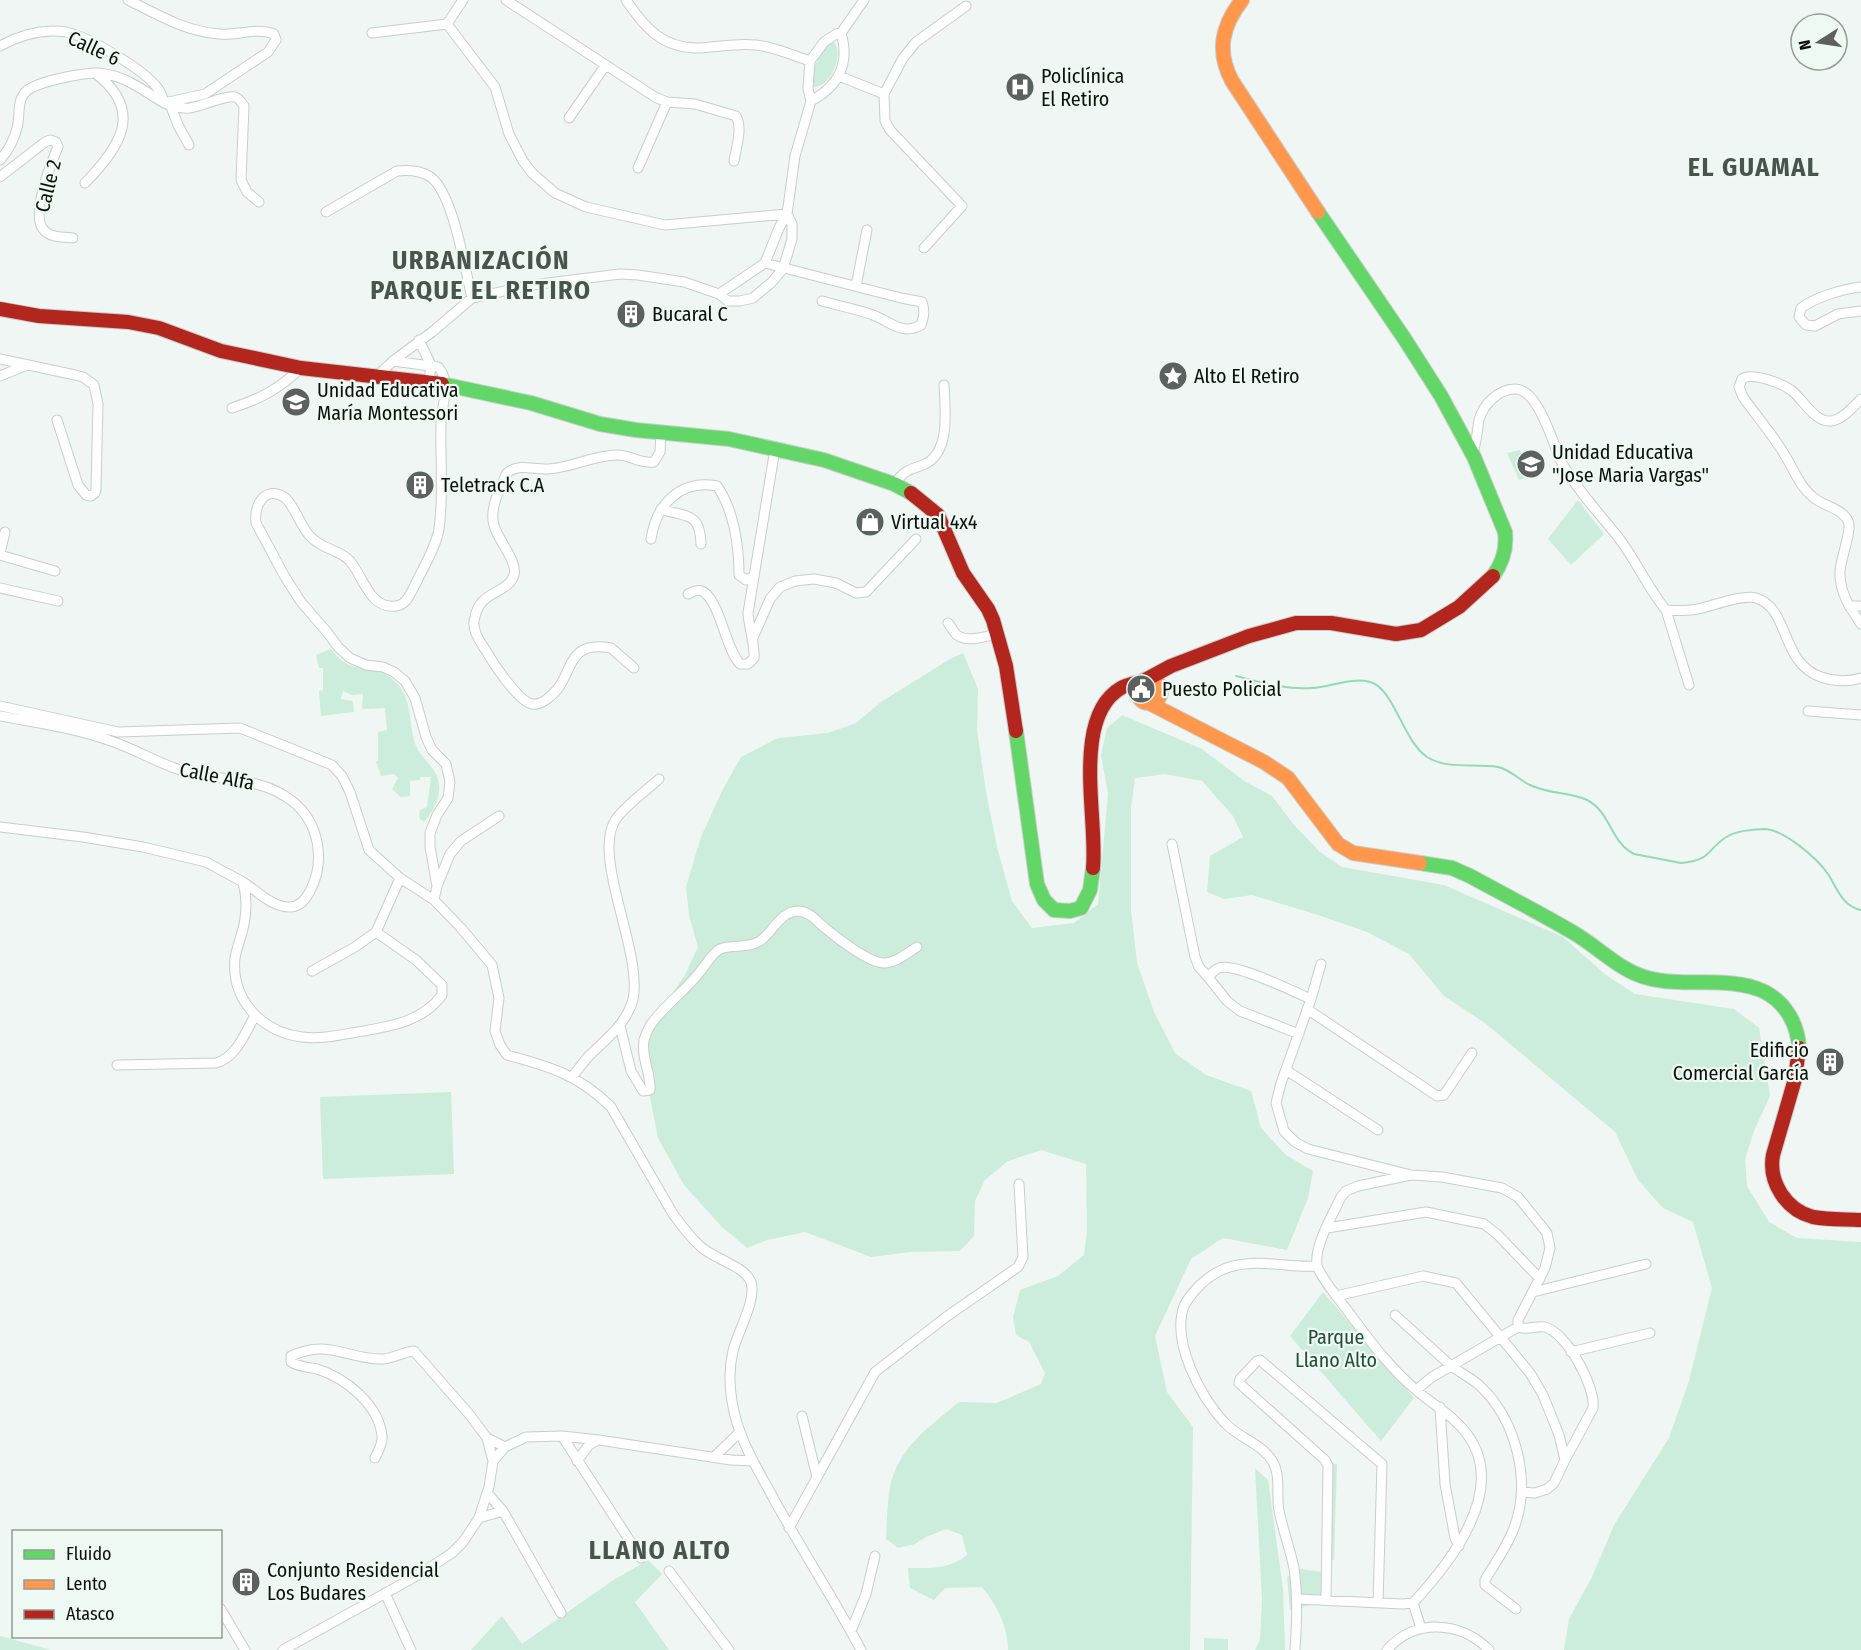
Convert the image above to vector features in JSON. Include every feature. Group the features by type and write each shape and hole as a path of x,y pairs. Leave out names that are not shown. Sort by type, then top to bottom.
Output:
{"street":[{"path":"128,0 189,30 222,35 239,35 258,31 274,34 276,40 268,52 205,94 167,105"},
{"path":"372,33 447,24 463,0"},
{"path":"506,0 637,87 667,102 695,104 736,116 739,121 739,130 734,161"},
{"path":"626,0 656,37 685,47 756,45 810,61"},
{"path":"719,294 765,263 787,214 795,156 811,101 808,89 810,61 824,42 841,33 864,0"},
{"path":"0,309 62,318 105,319 159,328 221,351 301,368 429,381 531,403 600,424 729,438 824,460 894,484 910,492 938,515 963,573 988,609 997,634 1011,695 1034,875 1040,897 1055,910 1069,912 1081,908 1091,889 1095,854 1090,763 1092,734 1102,710 1116,691 1145,680 1168,667 1268,629 1294,623 1328,622 1396,634 1409,634 1447,615 1488,580 1501,561 1507,541 1499,514 1473,452 1459,427 1393,321 1344,252 1243,98 1225,66 1222,54 1223,36 1230,15 1242,0"},
{"path":"924,248 962,206 890,130 885,121 884,94 903,58 916,42 966,6"},
{"path":"447,24 495,87 509,134 523,161 532,173 563,197 586,207 665,225 787,214"},
{"name":"Calle 6","path":"0,46 19,35 44,32 66,32 83,38 149,79 161,93 189,145"},
{"path":"811,101 821,96 839,76 844,48 841,33"},
{"path":"569,118 605,66"},
{"path":"85,183 117,142 124,120 118,96 95,73"},
{"path":"0,160 18,127 20,100 24,93 32,87 95,73 132,83 167,105 193,107 225,98 235,97 240,100 244,106 242,185 260,202"},
{"path":"839,76 884,94"},
{"path":"638,168 667,102"},
{"name":"Calle 2","path":"0,177 45,142 50,140 56,142 58,147 44,186 39,220 41,228 49,234 73,238"},
{"path":"326,212 397,171 408,170 430,176 446,197 472,298"},
{"path":"377,376 472,298 532,285 620,274 684,282 719,294 728,301 740,302 753,298 783,269 792,239 792,224 787,214"},
{"path":"856,286 867,230"},
{"path":"765,263 922,302 925,308 921,325 906,329 896,328 872,315 822,302"},
{"path":"1861,287 1807,303 1800,308 1799,317 1806,325 1815,326 1838,314 1861,311"},
{"path":"419,340 431,365 429,381"},
{"path":"0,359 83,377 94,385 98,404 96,489 91,496 86,495 78,485 57,420"},
{"path":"393,361 431,365 442,370 445,385 441,423 442,488 439,530 430,555 409,598 401,605 393,607 378,601 368,592 361,576 349,560 319,545 310,536 290,502 283,497 276,494 264,496 257,502 255,514 256,523 285,577 301,602 338,647 350,658 366,665 383,667 394,672 405,681 415,698 426,737 432,750 446,764 450,782 448,798 437,815 430,833 436,886"},
{"path":"0,376 27,365"},
{"path":"232,408 258,400 301,368"},
{"path":"1861,399 1835,421 1827,422 1820,420 1790,389 1760,377 1746,376 1739,387 1743,397 1786,456 1801,487 1816,500 1844,514 1848,520 1850,527 1839,572 1841,586 1849,606 1861,624"},
{"path":"894,484 905,471 927,463 936,454 946,430 944,385"},
{"path":"1473,452 1480,427 1479,421 1489,400 1505,390 1517,389 1528,394 1539,408 1563,464 1619,538 1653,594 1666,610 1689,685"},
{"path":"1459,427 1479,421"},
{"path":"634,668 611,648 589,648 581,651 573,659 559,687 547,700 535,704 529,703 520,696 492,661 474,630 474,622 481,603 508,584 514,575 512,563 493,520 498,496 507,472 519,467 548,469 606,455 620,455 642,463 654,462 660,452 661,432"},
{"path":"688,594 702,591 708,597 716,610 732,656 740,664 745,665 754,658 748,613 776,449"},
{"path":"651,539 654,522 671,496 680,489 692,486 717,486 730,512 739,557 739,575 746,579 753,577"},
{"path":"661,509 695,520 700,528 700,544"},
{"path":"5,532 0,554 55,571"},
{"path":"752,640 770,599 780,586 795,581 814,579 836,582 856,593 866,592 916,539"},
{"path":"0,588 58,601"},
{"path":"1666,610 1687,611 1740,598 1756,598 1775,612 1791,650 1802,667 1814,675 1829,680 1847,681 1861,678"},
{"path":"1849,606 1861,606"},
{"path":"948,623 961,637 982,638 997,634"},
{"path":"1102,710 1121,699 1147,703 1156,701 1168,676 1189,660"},
{"path":"1168,715 1155,681 1145,680 1138,686 1139,699 1168,715 1264,762 1288,777 1338,844 1353,853 1452,868 1575,934 1632,972 1647,978 1743,987 1764,992 1776,999 1793,1020 1800,1046 1793,1087 1772,1157 1772,1172 1776,1186 1790,1204 1811,1216 1861,1221"},
{"path":"0,706 118,732 240,729 332,765 342,776 350,792 369,850 400,878 434,900 492,965 499,998 495,1031 500,1046 507,1055 543,1064 572,1077 598,1094 611,1107 684,1229 700,1246 746,1274 752,1290 729,1373 731,1400 739,1433 789,1528 861,1650"},
{"path":"1808,711 1861,715"},
{"name":"Calle Alfa","path":"0,716 50,725 111,741 160,764 187,772 223,780 260,784 292,801 310,822 318,842 320,863 314,885 305,901 292,907 277,905 243,882"},
{"path":"572,1077 588,1056 620,1026 633,1000 634,984 609,858 610,834 617,817 659,779"},
{"path":"434,900 436,886 450,854 461,841 499,816"},
{"path":"0,828 83,837 143,847 206,862 243,882 247,897 247,910 235,958 237,988 255,1016 276,1029 300,1037 326,1038 402,1023 417,1017 435,1005 442,995 442,985 416,960 376,932"},
{"path":"1172,844 1199,967 1227,1001 1240,1011 1299,1034"},
{"path":"312,971 355,947 376,932 400,878"},
{"path":"620,1026 631,1071 638,1086 644,1091 650,1090 644,1059 644,1044 648,1030 662,1011 687,988 717,950 756,943 785,915 800,911 811,915 829,931 867,957 880,963 901,957 916,947"},
{"path":"1321,964 1276,1103 1284,1131 1295,1142 1308,1149 1410,1175 1442,1177 1502,1188 1518,1197 1547,1233 1550,1248 1545,1268 1518,1320 1518,1327"},
{"path":"1208,977 1217,968 1222,967 1254,974 1311,999"},
{"path":"1307,1010 1437,1096 1444,1095 1473,1053"},
{"path":"117,1065 216,1063 226,1060 232,1055 255,1016"},
{"path":"1286,1070 1378,1130"},
{"path":"1297,1599 1413,1603 1434,1580 1459,1546 1475,1514 1480,1492 1479,1460 1469,1436 1453,1418 1416,1390 1370,1342 1317,1266 1320,1244 1341,1197 1346,1191 1358,1186 1410,1175"},
{"path":"789,1528 875,1372 946,1317 1018,1266 1023,1257 1019,1185"},
{"path":"1327,1228 1426,1212 1484,1224 1498,1235 1540,1279"},
{"path":"1295,1650 1297,1599 1294,1570 1279,1511 1278,1478 1274,1464 1258,1446 1226,1425 1198,1387 1184,1344 1181,1322 1184,1307 1191,1294 1205,1280 1220,1271 1245,1264 1299,1268 1317,1266"},
{"path":"1533,1292 1646,1264"},
{"path":"1336,1296 1423,1276 1456,1283 1530,1373 1543,1395 1559,1435 1564,1460"},
{"path":"1395,1315 1451,1366 1480,1386 1499,1410 1511,1434 1521,1465 1522,1492 1515,1527 1485,1580 1485,1585 1516,1609"},
{"path":"1416,1390 1432,1377 1518,1327 1523,1329 1544,1326 1553,1330 1584,1372 1594,1401 1593,1408 1554,1483 1547,1489 1535,1493 1522,1492"},
{"path":"1571,1352 1650,1333"},
{"path":"375,1458 382,1438 378,1419 367,1404 350,1386 317,1369 296,1366 291,1362 291,1356 314,1348 381,1359 414,1351 488,1438 505,1447"},
{"path":"1326,1600 1328,1466 1325,1460 1242,1386 1240,1379 1254,1362 1260,1360 1382,1464 1378,1603"},
{"path":"1440,1407 1445,1484 1455,1538 1459,1546"},
{"path":"802,1416 817,1477"},
{"path":"714,1457 739,1433"},
{"path":"493,1461 505,1447 526,1437 562,1436 753,1461"},
{"path":"562,1436 640,1558"},
{"path":"283,1650 439,1563 463,1542 479,1518 487,1493 493,1461 488,1438"},
{"path":"577,1461 589,1445 599,1440"},
{"path":"487,1493 503,1511 561,1613"},
{"path":"479,1518 503,1511"},
{"path":"851,1631 866,1594 875,1556"},
{"path":"669,1571 729,1650"},
{"path":"385,1593 411,1650"},
{"path":"1413,1603 1421,1628"},
{"path":"222,1611 245,1650"},
{"path":"1388,1650 1393,1643 1421,1628 1445,1627 1462,1631 1480,1641 1489,1650"}],"green space":[{"path":"831,43 835,43 837,49 834,70 826,82 814,87 811,84 813,72 822,52"},
{"path":"1520,450 1529,476 1519,480 1507,453"},
{"path":"1578,500 1604,534 1571,565 1548,539"},
{"path":"331,649 346,663 383,673 399,686 404,694 414,741 436,774 439,785 439,795 435,805 424,822 419,818 420,810 427,807 431,777 420,777 420,780 410,781 410,796 401,797 392,789 398,778 394,774 381,776 376,762 378,761 378,732 387,730 385,708 362,709 363,694 352,695 343,691 341,699 353,701 354,712 321,716 319,691 323,690 323,668 319,668 316,655"},
{"path":"963,653 978,689 977,730 997,847 1012,901 1032,928 1074,923 1098,904 1108,794 1101,755 1107,728 1122,715 1202,749 1246,782 1272,796 1294,825 1320,852 1342,867 1444,885 1563,937 1606,975 1635,994 1734,1009 1759,1028 1770,1096 1754,1131 1745,1159 1747,1186 1769,1222 1797,1238 1861,1242 1861,1650 1564,1650 1569,1619 1592,1577 1614,1525 1669,1438 1689,1381 1712,1288 1693,1222 1663,1208 1638,1180 1615,1132 1485,1023 1444,996 1409,954 1367,932 1315,914 1252,895 1224,899 1207,892 1210,856 1243,837 1233,816 1202,781 1165,774 1135,778 1131,808 1131,910 1137,963 1154,1012 1175,1053 1206,1075 1251,1091 1261,1128 1286,1155 1313,1171 1308,1198 1287,1250 1223,1238 1191,1259 1155,1336 1167,1392 1193,1427 1190,1650 1008,1650 1001,1617 982,1587 945,1588 934,1600 910,1588 908,1568 946,1566 967,1555 962,1535 946,1529 915,1544 898,1548 886,1539 889,1493 894,1473 908,1449 917,1439 959,1402 997,1403 1041,1384 1045,1373 1029,1342 1016,1335 1013,1317 1020,1290 1058,1276 1084,1255 1087,1230 1086,1164 1041,1150 1008,1161 985,1180 975,1201 974,1236 960,1251 910,1252 871,1257 805,1232 767,1240 747,1248 721,1226 684,1185 658,1138 642,1056 665,1005 685,975 698,947 689,915 686,887 701,837 741,757 778,738 828,733 856,723 881,702"},
{"path":"451,1092 454,1174 323,1179 320,1097"},
{"name":"Parque Llano Alto","path":"1323,1292 1414,1398 1381,1441 1290,1336"},
{"path":"1324,1463 1337,1464 1334,1560 1322,1561"},
{"path":"1255,1468 1268,1480 1283,1589 1285,1650 1255,1650 1260,1640 1262,1600"},
{"path":"648,1560 662,1574 635,1602 669,1650 471,1650 502,1616 522,1644 612,1581"},
{"path":"1301,1569 1323,1572 1324,1602 1290,1610 1287,1577"},
{"path":"0,1636 51,1650 0,1650"},
{"path":"1204,1638 1228,1639 1228,1650 1204,1650"}],"waterway":[{"path":"1236,676 1293,688 1319,687 1356,681 1370,682 1386,694 1411,739 1427,757 1453,765 1498,767 1537,788 1587,800 1595,805 1620,842 1634,854 1681,863 1691,862 1704,857 1732,834 1756,829 1773,831 1790,839 1816,860 1845,901 1861,910"}],"traffic: fast":[{"path":"1318,212 1441,396 1474,457 1505,532 1504,555 1493,576"},
{"path":"442,384 531,403 600,424 636,430 729,439 824,460 894,484 911,493"},
{"path":"1016,731 1037,884 1044,900 1054,910 1070,911 1081,908 1090,890 1093,868"},
{"path":"1420,863 1452,868 1470,876 1574,933 1638,975 1662,981 1737,984 1765,992 1779,1002 1790,1016 1799,1048"}],"traffic: slow":[{"path":"1242,0 1226,29 1223,49 1227,70 1318,212"},
{"path":"1149,679 1154,680 1160,686 1161,691 1160,696 1154,702 1149,703 1144,702 1138,696 1137,691 1138,686 1144,680 1149,679"},
{"path":"1149,703 1264,762 1288,778 1338,844 1353,853 1420,863"}],"traffic: jam":[{"path":"0,309 39,316 128,322 159,328 221,351 301,368 442,384"},
{"path":"911,493 938,515 963,573 993,620 1006,666 1016,731"},
{"path":"1147,679 1171,666 1249,636 1296,623 1331,623 1396,634 1421,630 1459,607 1493,576"},
{"path":"1093,868 1090,771 1091,745 1096,722 1106,702 1121,688 1143,681"},
{"path":"1799,1048 1795,1079 1773,1155 1772,1165 1776,1185 1787,1201 1803,1213 1819,1218 1861,1220"}],"place":[{"name":"Policlínica El Retiro","path":"1020,87"},
{"name":"Bucaral C","path":"631,314"},
{"name":"Alto El Retiro","path":"1173,376"},
{"name":"Unidad Educativa María Montessori","path":"296,402"},
{"name":"Unidad Educativa \"Jose Maria Vargas\"","path":"1531,464"},
{"name":"Teletrack C.A","path":"420,485"},
{"name":"Virtual 4x4","path":"870,522"},
{"name":"Puesto Policial","path":"1141,689"},
{"name":"Edificio Comercial García","path":"1830,1062"},
{"name":"Conjunto Residencial Los Budares","path":"246,1582"}],"district":[{"name":"EL GUAMAL","path":"1754,167"},
{"name":"URBANIZACIÓN PARQUE EL RETIRO","path":"481,275"},
{"name":"LLANO ALTO","path":"660,1550"}]}
